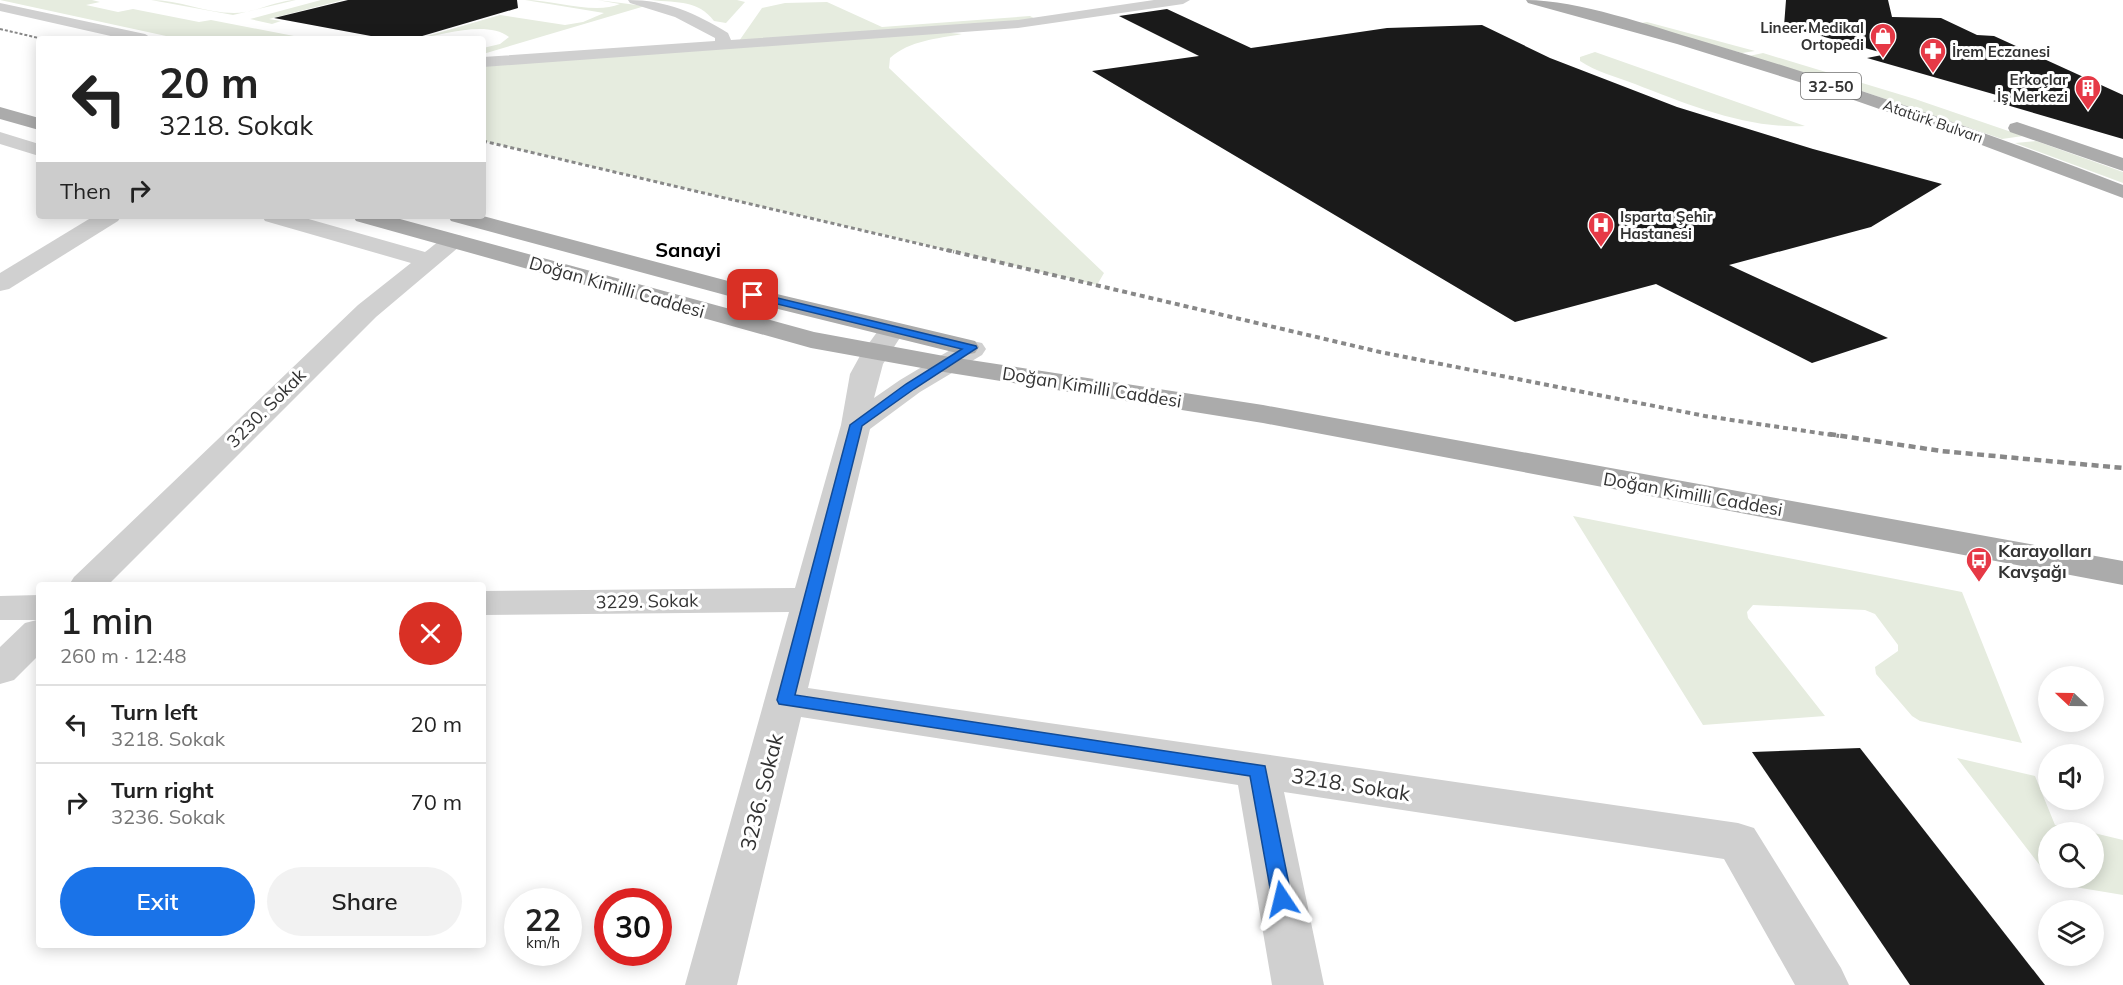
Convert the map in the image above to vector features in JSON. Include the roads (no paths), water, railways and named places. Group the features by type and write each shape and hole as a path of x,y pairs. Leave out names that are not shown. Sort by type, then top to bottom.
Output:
{"main road":[{"name":"Atatürk Bulvarı","path":"1533,0 1659,34 1840,89 1994,142 2123,192"},
{"name":"32-50","path":"1576,0 1822,65"},
{"path":"4,116 36,123"},
{"name":"Atatürk Bulvarı","path":"1998,122 2123,165"},
{"name":"Doğan Kimilli Caddesi","path":"385,219 457,229 1263,414"},
{"name":"Doğan Kimilli Caddesi","path":"457,229 747,324 874,352 1263,414 2123,573"}],"street":[{"path":"635,0 668,9 711,29 723,36 723,44"},
{"path":"486,62 1018,24 1183,0"},
{"path":"0,7 131,36"},
{"path":"0,138 36,149"},
{"path":"0,284 105,219"},
{"path":"283,219 429,261"},
{"name":"3230. Sokak","path":"90,582 325,350 367,310 429,261 457,229"},
{"name":"3236. Sokak","path":"711,985 856,425 862,378 874,352 892,330"},
{"path":"856,425 944,364 972,348"},
{"name":"3229. Sokak","path":"486,603 811,600"},
{"path":"0,608 36,607"},
{"path":"0,670 36,635"},
{"name":"3218. Sokak","path":"785,700 1738,842 1823,985"},
{"path":"1258,771 1298,985"}],"railway":[{"path":"0,29 36,37"},
{"path":"486,142 954,252"},
{"path":"947,250 1380,352 1705,416 1839,436"},
{"path":"1829,434 1941,451 2123,468"}],"place":[{"name":"Lineer Medikal Ortopedi","path":"1883,59"},
{"name":"İrem Eczanesi","path":"1933,74"},
{"name":"Erkoçlar İş Merkezi","path":"2088,111"},
{"name":"Isparta Şehir Hastanesi","path":"1601,248"},
{"name":"Karayolları Kavşağı","path":"1979,583"}],"district":[{"name":"Sanayi","path":"688,249"}]}
